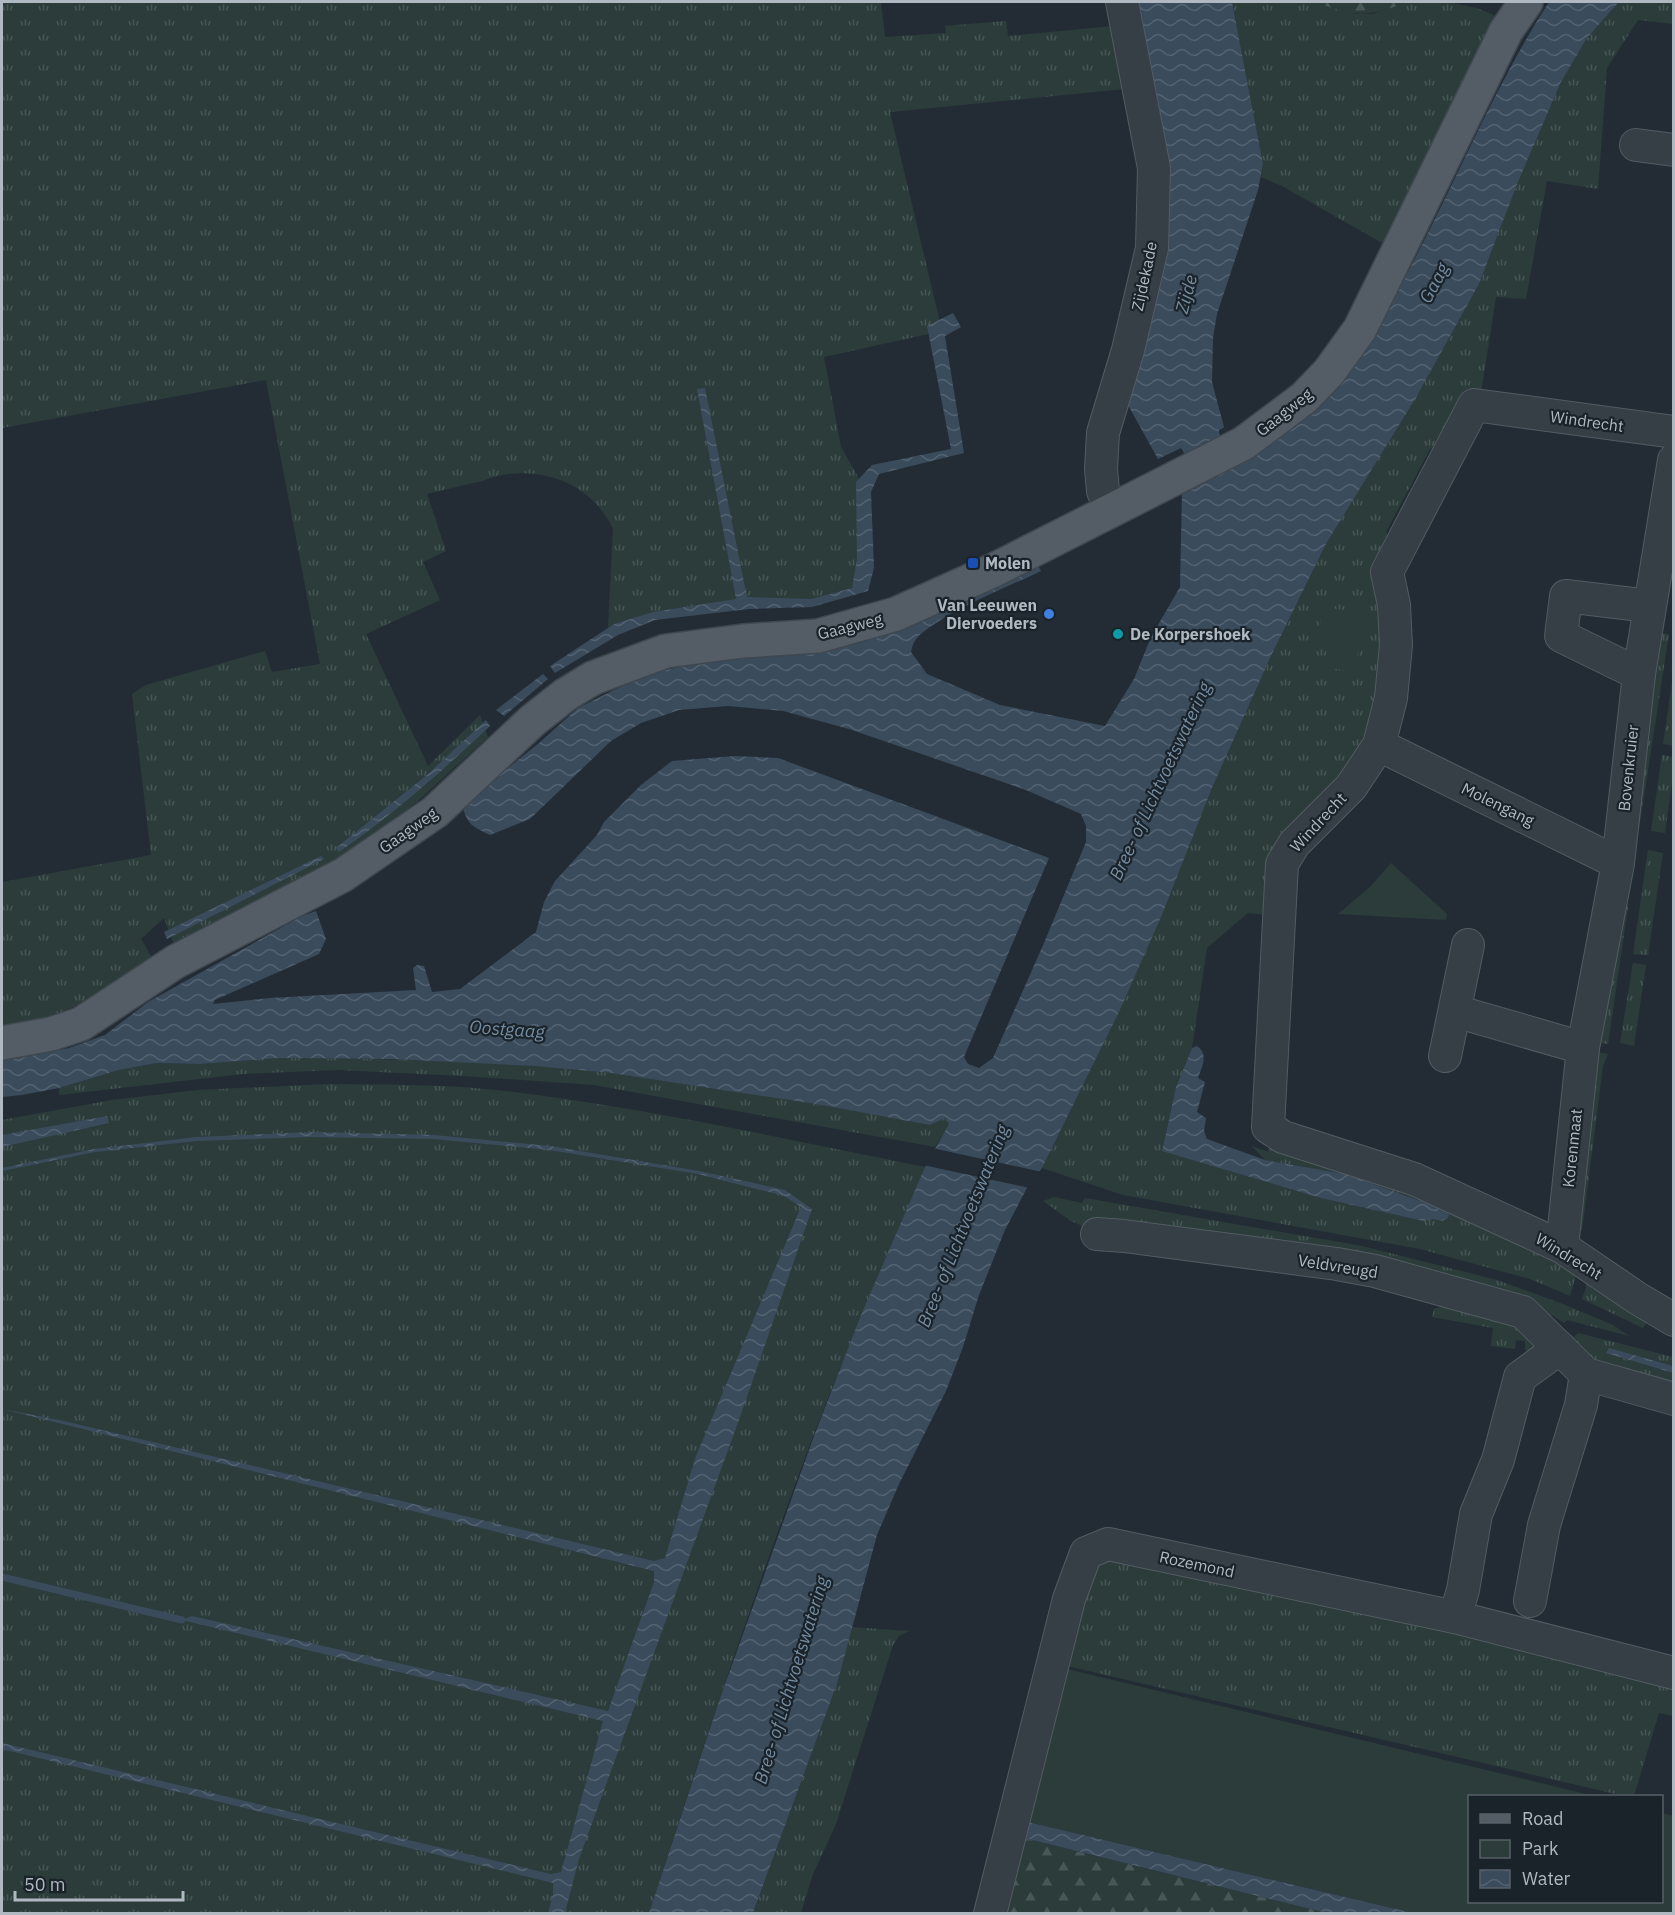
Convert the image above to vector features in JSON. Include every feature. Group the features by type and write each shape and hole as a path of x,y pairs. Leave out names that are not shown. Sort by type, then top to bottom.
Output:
{"main road":[{"name":"Gaagweg","path":"2,1043 51,1034 81,1024 175,962 343,875 435,812 532,721 564,695 593,678 666,651 743,641 818,636 896,614 992,571 1244,443 1304,399 1329,372 1360,328 1506,32 1526,2"}],"street":[{"name":"Zijdekade","path":"1111,511 1103,491 1102,433 1128,350 1152,248 1154,168 1122,2"},
{"path":"1636,145 1674,150"},
{"name":"Windrecht","path":"1674,432 1474,405 1387,572 1394,605 1396,645 1391,698 1379,745 1351,787 1294,844 1282,864 1268,1127 1283,1137 1414,1179 1562,1247 1674,1320"},
{"name":"Bovenkruier","path":"1618,863 1639,674 1674,460"},
{"path":"1639,674 1561,636 1566,597 1649,606"},
{"name":"Molengang","path":"1379,745 1618,863"},
{"name":"Korenmaat","path":"1562,1247 1583,1048 1618,863"},
{"path":"1445,1056 1468,945"},
{"path":"1455,1011 1583,1048"},
{"name":"Veldvreugd","path":"1097,1234 1337,1264 1374,1271 1523,1312 1586,1374 1674,1399"},
{"path":"1455,1617 1463,1590 1476,1514 1498,1460 1520,1377 1560,1348"},
{"path":"1530,1601 1544,1525 1581,1405 1586,1374"},
{"name":"Rozemond","path":"990,1914 1069,1599 1086,1553 1108,1544 1354,1598 1455,1617 1674,1673"}],"green space":[{"path":"2,2 881,2 885,37 946,33 945,26 1006,21 1008,36 1114,26 1125,89 890,112 942,331 824,357 841,447 865,489 864,563 852,588 811,599 683,608 608,627 613,529 595,502 583,492 556,478 525,473 502,475 427,494 446,551 423,562 440,600 366,634 428,766 480,715 488,737 374,837 337,860 174,944 164,918 141,939 151,956 108,988 66,1010 41,1019 2,1028 2,882 151,855 132,694 146,685 265,651 272,672 320,664 266,380 2,428"},
{"path":"1232,2 1315,2 1355,14 1372,14 1407,2 1447,2 1477,8 1494,15 1482,47 1384,244 1282,186 1261,177 1263,164"},
{"path":"1315,2 1407,2 1381,11 1361,14 1341,11"},
{"path":"1619,2 1673,2 1673,24 1638,20 1607,68 1598,189 1547,181 1526,299 1496,297 1481,393 1439,447 1430,449 1386,532 1389,543 1388,662 1370,728 1268,915 1248,913 1207,948 1192,1048 1176,1087 1162,1150 1321,1198 1423,1221 1446,1212 1345,1174 1265,1160 1252,1146 1268,1152 1269,1147 1273,1147 1405,1183 1577,1272 1570,1296 1530,1279 1420,1249 1123,1195 1042,1168 1120,1010 1162,915 1212,788 1271,656 1326,544 1417,396 1479,284 1518,182 1561,82 1587,38"},
{"path":"1323,607 1364,613 1355,672 1324,667 1328,642 1318,641"},
{"path":"1660,633 1669,634 1639,829 1631,828"},
{"path":"1673,676 1674,746 1663,744"},
{"path":"1662,755 1674,757 1665,833 1651,831"},
{"path":"1648,850 1663,853 1648,955 1633,954"},
{"path":"1391,863 1447,914 1446,920 1338,914 1370,887"},
{"path":"1622,906 1628,907 1608,1044 1598,1043"},
{"path":"1633,963 1646,965 1634,1046 1620,1043"},
{"path":"1596,1052 1608,1054 1603,1066 1582,1231 1573,1226 1598,1061"},
{"path":"279,1058 445,1061 528,1065 611,1073 811,1103 930,1125 945,1118 950,1124 935,1147 594,1085 337,1070 243,1074 59,1095 59,1088 119,1070 157,1063 201,1064"},
{"path":"329,1084 461,1087 558,1098 716,1125 925,1167 882,1266 792,1493 728,1673 649,1913 2,1914 2,1120 112,1100 198,1090"},
{"path":"1054,1197 1082,1203 1085,1198 1362,1246 1497,1280 1613,1325 1629,1336 1567,1320 1564,1323 1552,1315 1547,1320 1094,1231 1071,1221 1043,1201"},
{"path":"1585,1272 1652,1315 1643,1328 1582,1299 1586,1288"},
{"path":"1451,1304 1515,1320 1536,1345 1531,1351 1525,1350 1525,1341 1516,1340 1515,1349 1491,1346 1493,1328 1432,1317 1434,1309"},
{"path":"1578,1333 1673,1357 1673,1366 1606,1353 1673,1373 1673,1386 1605,1369 1569,1342"},
{"path":"1116,1555 1673,1682 1673,1716 1659,1713 1634,1795 1620,1795 1063,1665 1098,1561"},
{"path":"851,1627 909,1631 899,1636 893,1645 836,1824 813,1874 801,1913 753,1914 837,1684"},
{"path":"1059,1667 1590,1795 1468,1795 1468,1903 1663,1903 1663,1813 1673,1816 1673,1913 1413,1913 1024,1821"},
{"path":"1015,1836 1327,1913 999,1914"}],"water":[{"path":"1134,2 1232,2 1263,164 1258,190 1217,314 1213,338 1212,382 1224,427 1219,430 1219,433 1238,464 1288,432 1319,406 1361,354 1408,271 1505,77 1549,2 1619,2 1587,38 1561,82 1518,182 1479,284 1417,396 1326,544 1271,656 1212,788 1162,915 1120,1010 1042,1168 1028,1186 1005,1230 979,1295 946,1391 899,1484 877,1535 837,1684 753,1913 649,1913 719,1701 814,1436 861,1315 925,1167 949,1124 945,1118 930,1125 816,1104 611,1073 535,1066 392,1059 279,1058 201,1064 157,1063 119,1070 59,1088 2,1097 2,1056 28,1056 69,1048 105,1035 148,1002 302,916 316,911 326,939 319,954 215,1000 213,1004 270,998 416,990 413,968 417,965 424,966 432,992 460,989 536,932 544,902 555,881 597,835 604,822 641,785 672,761 735,756 778,758 1049,858 964,1057 968,1064 979,1068 993,1058 1086,842 1086,826 1081,814 1026,790 849,729 783,711 728,706 679,710 641,723 611,741 530,819 490,835 472,824 466,817 462,805 539,743 578,708 622,686 655,673 690,664 813,652 863,642 918,623 1037,564 1041,571 941,620 916,639 911,652 927,674 1000,705 1105,726 1134,679 1151,637 1180,587 1182,492 1202,482 1181,448 1158,459 1123,396 1159,253"},
{"path":"953,313 961,327 945,336 964,453 879,474 871,492 874,568 868,591 812,607 749,609 655,620 618,635 555,673 550,666 614,624 653,612 736,599 697,389 705,388 747,597 811,599 852,588 857,559 856,482 872,465 951,449 927,326"},
{"path":"543,674 548,679 504,716 496,710"},
{"path":"486,720 490,726 454,759 398,807 339,852 336,848 428,774"},
{"path":"321,856 324,859 167,939 164,932"},
{"path":"1197,1046 1204,1057 1198,1078 1205,1082 1197,1112 1206,1118 1204,1131 1207,1139 1265,1160 1345,1174 1426,1203 1449,1214 1448,1218 1442,1221 1433,1219 1423,1221 1321,1198 1162,1151 1176,1087 1192,1048"},
{"path":"107,1116 109,1123 2,1147 2,1135"},
{"path":"311,1132 434,1135 550,1146 699,1171 785,1190 812,1209 739,1420 579,1859 565,1913 548,1913 553,1894 553,1883 2,1749 2,1743 551,1874 561,1872 603,1721 182,1620 192,1616 608,1711 654,1582 654,1571 2,1409 64,1421 654,1561 665,1558 696,1456 801,1207 784,1196 698,1174 549,1150 433,1139 311,1137 197,1141 95,1152 2,1171 2,1168 94,1149 197,1137"},
{"path":"1609,1348 1673,1366 1673,1373 1606,1353"},
{"path":"1028,1822 1413,1913 1327,1913 1024,1838"}],"pier":[{"path":"932,1148 1042,1172 1030,1188 923,1165"}],"waterway":[{"path":"2,1577 182,1620"}],"place":[{"name":"Molen","path":"973,563"},
{"name":"Van Leeuwen Diervoeders","path":"1049,614"},
{"name":"De Korpershoek","path":"1118,634"}],"water label":[{"name":"Gaag","path":"1434,283"},
{"name":"Zijde","path":"1186,294"},
{"name":"Bree- of Lichtvoetswatering","path":"1160,781"},
{"name":"Oostgaag","path":"507,1029"},
{"name":"Bree- of Lichtvoetswatering","path":"963,1226"},
{"name":"Bree- of Lichtvoetswatering","path":"791,1680"}]}
